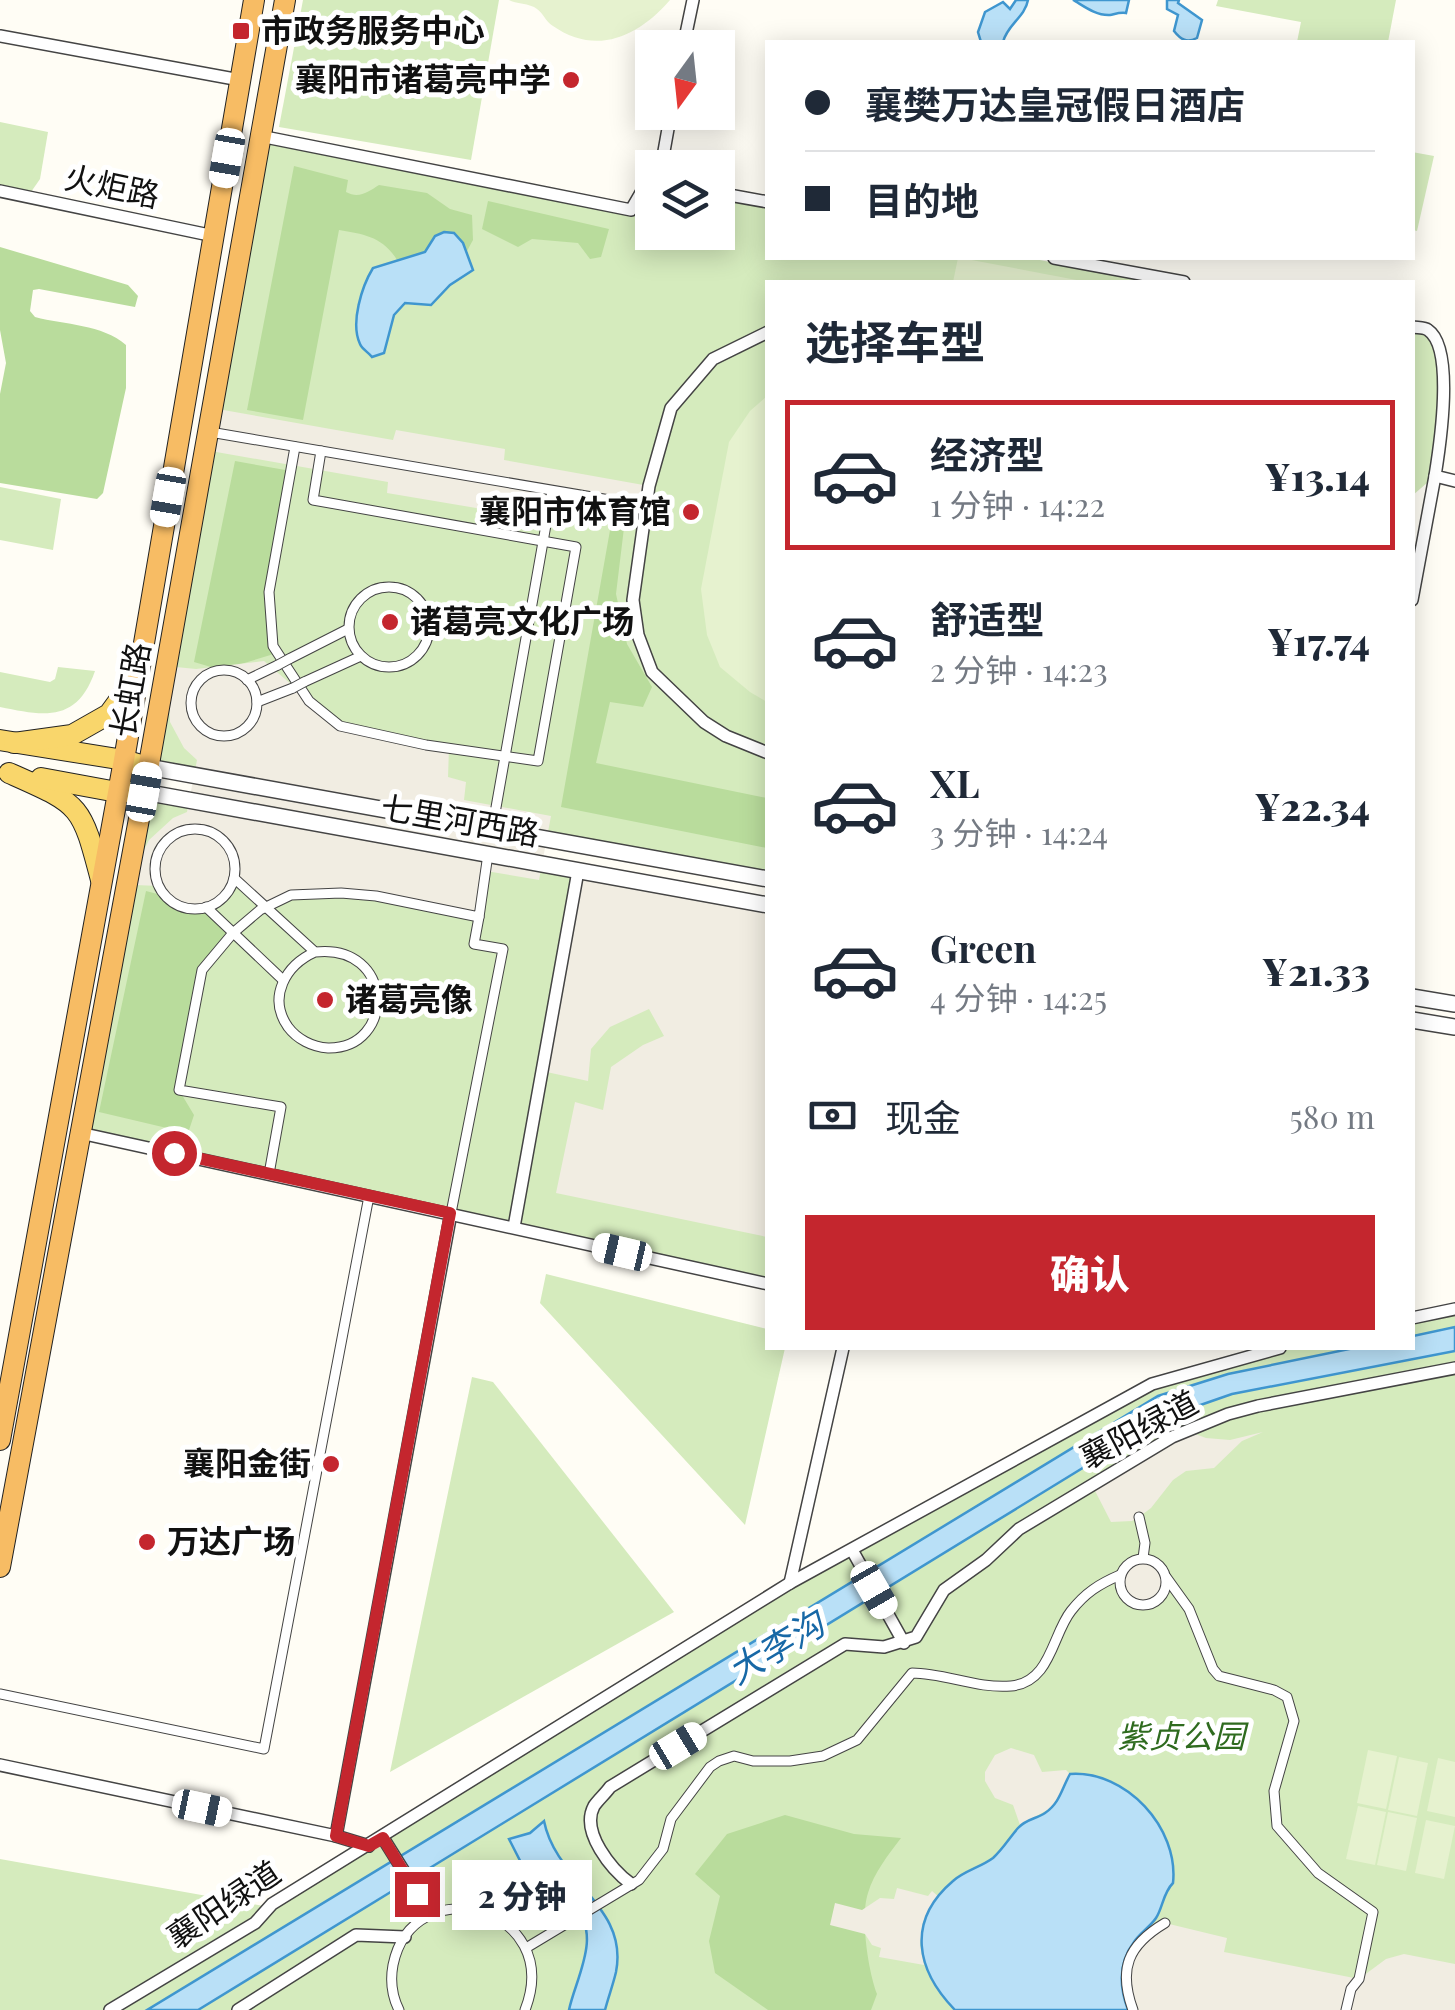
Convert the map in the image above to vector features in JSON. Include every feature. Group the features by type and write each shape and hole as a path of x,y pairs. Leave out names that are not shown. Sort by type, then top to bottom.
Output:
{"highway":[{"name":"长虹路","path":"0,1440 124,760 254,0"},
{"name":"长虹路","path":"0,1567 285,0"}],"main road":[{"path":"7,742 72,734 109,714 139,673"},
{"path":"7,742 148,767"},
{"path":"4,772 117,792 144,792"},
{"path":"4,772 66,798 86,824 101,880"}],"street":[{"path":"687,30 692,0"},
{"path":"0,36 240,80"},
{"path":"260,136 631,210 635,203"},
{"name":"火炬路","path":"0,192 214,236"},
{"path":"735,196 765,201"},
{"path":"1065,260 1173,280"},
{"path":"1415,328 1429,330 1440,343 1448,369 1435,476 1415,584"},
{"path":"765,334 714,359 671,408 645,506 633,600 638,636 652,672 704,722 765,752"},
{"path":"208,432 645,506"},
{"path":"294,447 269,592 273,646 309,701 340,726 538,762 576,547 312,500 321,451"},
{"path":"1435,476 1455,481"},
{"path":"492,830 552,491"},
{"path":"387,586 416,597 427,615 428,636 418,654 390,667 361,656 348,628 359,600 376,588 387,586"},
{"path":"248,680 348,628"},
{"path":"257,702 361,656"},
{"path":"231,670 248,680 257,702 252,720 245,728 228,735 209,732 195,719 191,701 192,692 204,676 231,670"},
{"name":"七里河西路","path":"148,767 765,879"},
{"name":"七里河西路","path":"144,792 765,904"},
{"path":"193,830 212,834 229,849 234,878 224,896 206,908 186,908 175,904 159,886 155,865 169,839 193,830"},
{"path":"336,1836 450,1213 504,948 474,944 488,854"},
{"path":"514,1227 578,870"},
{"path":"234,878 315,952"},
{"path":"269,1174 281,1107 178,1090 202,970 233,933 266,907 290,895 376,896 479,917"},
{"path":"206,908 284,980"},
{"path":"315,952 345,952 367,968 378,995 377,1010 366,1032 345,1045 331,1048 306,1042 284,1020 280,996 284,980 291,968 315,952"},
{"path":"1415,997 1455,1004"},
{"path":"1415,1020 1455,1027"},
{"path":"80,1133 765,1283"},
{"path":"0,1694 264,1749 370,1196"},
{"path":"1415,1317 1455,1308"},
{"path":"790,1584 843,1350"},
{"name":"襄阳绿道","path":"110,2010 255,1922 272,1904 384,1839 790,1584 853,1553 1152,1384 1273,1350"},
{"name":"襄阳绿道","path":"904,1643 916,1637 944,1590 986,1560 1019,1529 1172,1437 1258,1406 1455,1368"},
{"path":"1139,1517 1144,1558"},
{"path":"631,1884 618,1874 606,1856 590,1822 593,1807 610,1787 845,1644 884,1647 904,1643 853,1553"},
{"path":"526,1948 631,1884 663,1849 671,1820 710,1767 719,1761 734,1756 753,1761 790,1761 823,1756 856,1740 912,1673 972,1684 1016,1686 1037,1674 1056,1646 1068,1614 1094,1586 1120,1575 1129,1563 1144,1558 1158,1564 1190,1608 1213,1669 1220,1676 1287,1697 1294,1720 1274,1791 1277,1826 1318,1873 1373,1912 1359,1979 1351,1989 1346,2010"},
{"path":"1120,1575 1125,1597 1138,1605 1160,1598 1166,1577"},
{"path":"0,1766 369,1846"},
{"path":"384,1839 431,1915"},
{"path":"399,2010 390,1976 395,1953 404,1937 431,1915 447,1909 471,1908 494,1915 513,1928 526,1948 533,1970 532,1993 525,2010"},
{"path":"1132,2010 1124,1987 1127,1964 1138,1945 1166,1923"},
{"path":"238,2010 356,1935 404,1937"}],"green space":[{"path":"303,0 499,0 471,160 279,127"},
{"path":"509,0 670,0 644,24 600,41 569,35 534,7"},
{"path":"1218,0 1396,0 1388,40 1297,40 1301,22 1216,6"},
{"path":"0,122 48,132 40,179 31,192 0,185"},
{"path":"260,136 630,210 635,203 635,250 735,250 735,197 765,204 765,260 1040,260 1146,280 765,280 765,884 148,767"},
{"path":"1415,153 1434,156 1415,230"},
{"path":"294,166 348,180 346,192 355,195 379,185 427,193 450,209 472,215 473,240 467,251 463,243 434,242 425,252 397,260 379,241 339,230 303,420 247,410"},
{"path":"488,201 609,229 601,257 590,259 578,243 532,239 518,247 482,229"},
{"path":"0,247 128,285 138,296 135,307 33,290 30,311 35,317 95,329 126,345 126,388 103,493 97,499 0,483 0,394 6,363 0,330"},
{"path":"958,260 972,260 1076,280 953,280"},
{"path":"1415,328 1440,343 1435,476 1415,493"},
{"path":"765,398 765,701 720,667 707,635 701,589 729,442 750,411"},
{"path":"235,461 291,471 269,592 277,653 221,670 194,662"},
{"path":"0,487 61,499 53,550 0,540"},
{"path":"615,502 627,503 616,594 627,644 652,687 643,707 610,702 596,763 765,798 765,848 561,807"},
{"path":"58,667 95,671 88,688 69,708 45,713 0,707 0,672 50,682"},
{"path":"144,792 765,905 765,1284 80,1133"},
{"path":"146,891 165,896 175,904 206,907 233,933 202,971 179,1090 194,1115 188,1133 99,1112"},
{"path":"546,1274 765,1329 765,1350 785,1350 745,1525 540,1303"},
{"name":"紫贞公园","path":"1455,1309 1455,2010 0,2010 0,1859 269,1907 790,1583 1152,1384 1273,1350 1415,1350 1415,1318"},
{"path":"472,1377 493,1382 674,1612 390,1772"},
{"path":"1368,1750 1397,1756 1386,1809 1357,1803"},
{"path":"1399,1757 1428,1763 1417,1816 1388,1810"},
{"path":"1438,1758 1455,1762 1455,1817 1427,1811"},
{"path":"1358,1806 1386,1812 1375,1865 1346,1859"},
{"path":"1388,1812 1417,1818 1406,1871 1377,1865"},
{"path":"785,1815 854,1834 901,1838 878,1871 866,1903 866,1944 877,1994 871,2010 768,2010 715,1973 709,1941 720,1896 695,1874 727,1834"},
{"path":"1426,1820 1455,1826 1444,1879 1415,1873"}],"shaded area":[{"path":"212,408 393,440 396,430 505,449 504,460 649,486 641,527 497,501 494,511 387,493 388,482 205,450"},
{"path":"264,661 340,726 449,748 448,777 466,782 464,800 551,816 539,880 486,871 479,917 376,896 291,895 266,907 234,879 216,903 186,908 175,904 159,886 135,885 140,858 149,840 173,818 187,812 197,760 184,748 170,722 169,701 176,667 196,669"},
{"path":"578,871 765,905 765,1237 556,1193 575,1102 603,1110 611,1067 664,1036 649,1009 610,1027 591,1049 588,1081 542,1071"},
{"path":"1187,1431 1230,1440 1263,1432 1242,1441 1214,1468 1186,1471 1139,1517 1111,1522 1092,1485"},
{"path":"1143,1559 1160,1565 1166,1582 1160,1599 1143,1605 1126,1599 1120,1582 1126,1565"},
{"path":"1011,1748 1034,1755 1042,1772 1066,1770 1070,1774 1061,1797 1051,1808 1020,1825 1013,1805 995,1798 985,1781 985,1772 995,1755"},
{"path":"897,1888 928,1896 932,1891 939,1897 923,1922 920,1945 924,1965 879,1957 881,1948 872,1945 865,1934 830,1925 835,1903 862,1910 880,1898 894,1899"},
{"path":"1165,1923 1227,1938 1224,1952 1359,1979 1386,1959 1404,1954 1455,1964 1455,2010 1133,2010 1127,1964 1138,1945"}],"water":[{"path":"1016,0 1028,0 1004,40 980,40 978,32 985,12 1003,2 1010,9"},
{"path":"1073,0 1129,0 1126,13 1104,15"},
{"path":"1167,0 1179,0 1202,20 1197,38 1184,40 1174,31 1178,15 1167,9"},
{"path":"454,233 463,243 473,270 450,285 431,305 405,303 394,315 384,353 372,357 360,344 356,326 361,294 373,268 425,252 435,236"},
{"name":"大李沟","path":"1455,1327 1455,1351 1232,1394 1166,1417 198,2010 147,2010 1158,1396 1228,1374 1344,1350 1415,1350 1415,1336"},
{"path":"1070,1774 1091,1775 1129,1792 1158,1823 1173,1862 1173,1883 1158,1914 1125,1958 1122,1983 1128,2010 955,2010 932,1979 925,1962 922,1945 928,1912 953,1881 993,1858 1021,1825 1050,1809"},
{"path":"544,1821 562,1861 612,1929 617,1949 616,1972 605,2010 569,2010 587,1944 582,1919 570,1905 536,1892 509,1839 530,1833"}],"place":[{"name":"市政务服务中心","path":"241,31"},
{"name":"襄阳市诸葛亮中学","path":"571,80"},
{"name":"襄阳市体育馆","path":"691,512"},
{"name":"诸葛亮文化广场","path":"390,622"},
{"name":"诸葛亮像","path":"325,1000"},
{"name":"襄阳金街","path":"331,1464"},
{"name":"万达广场","path":"147,1542"}],"route":[{"path":"174,1153 450,1213 336,1836 369,1846 383,1838 417,1894"}]}
